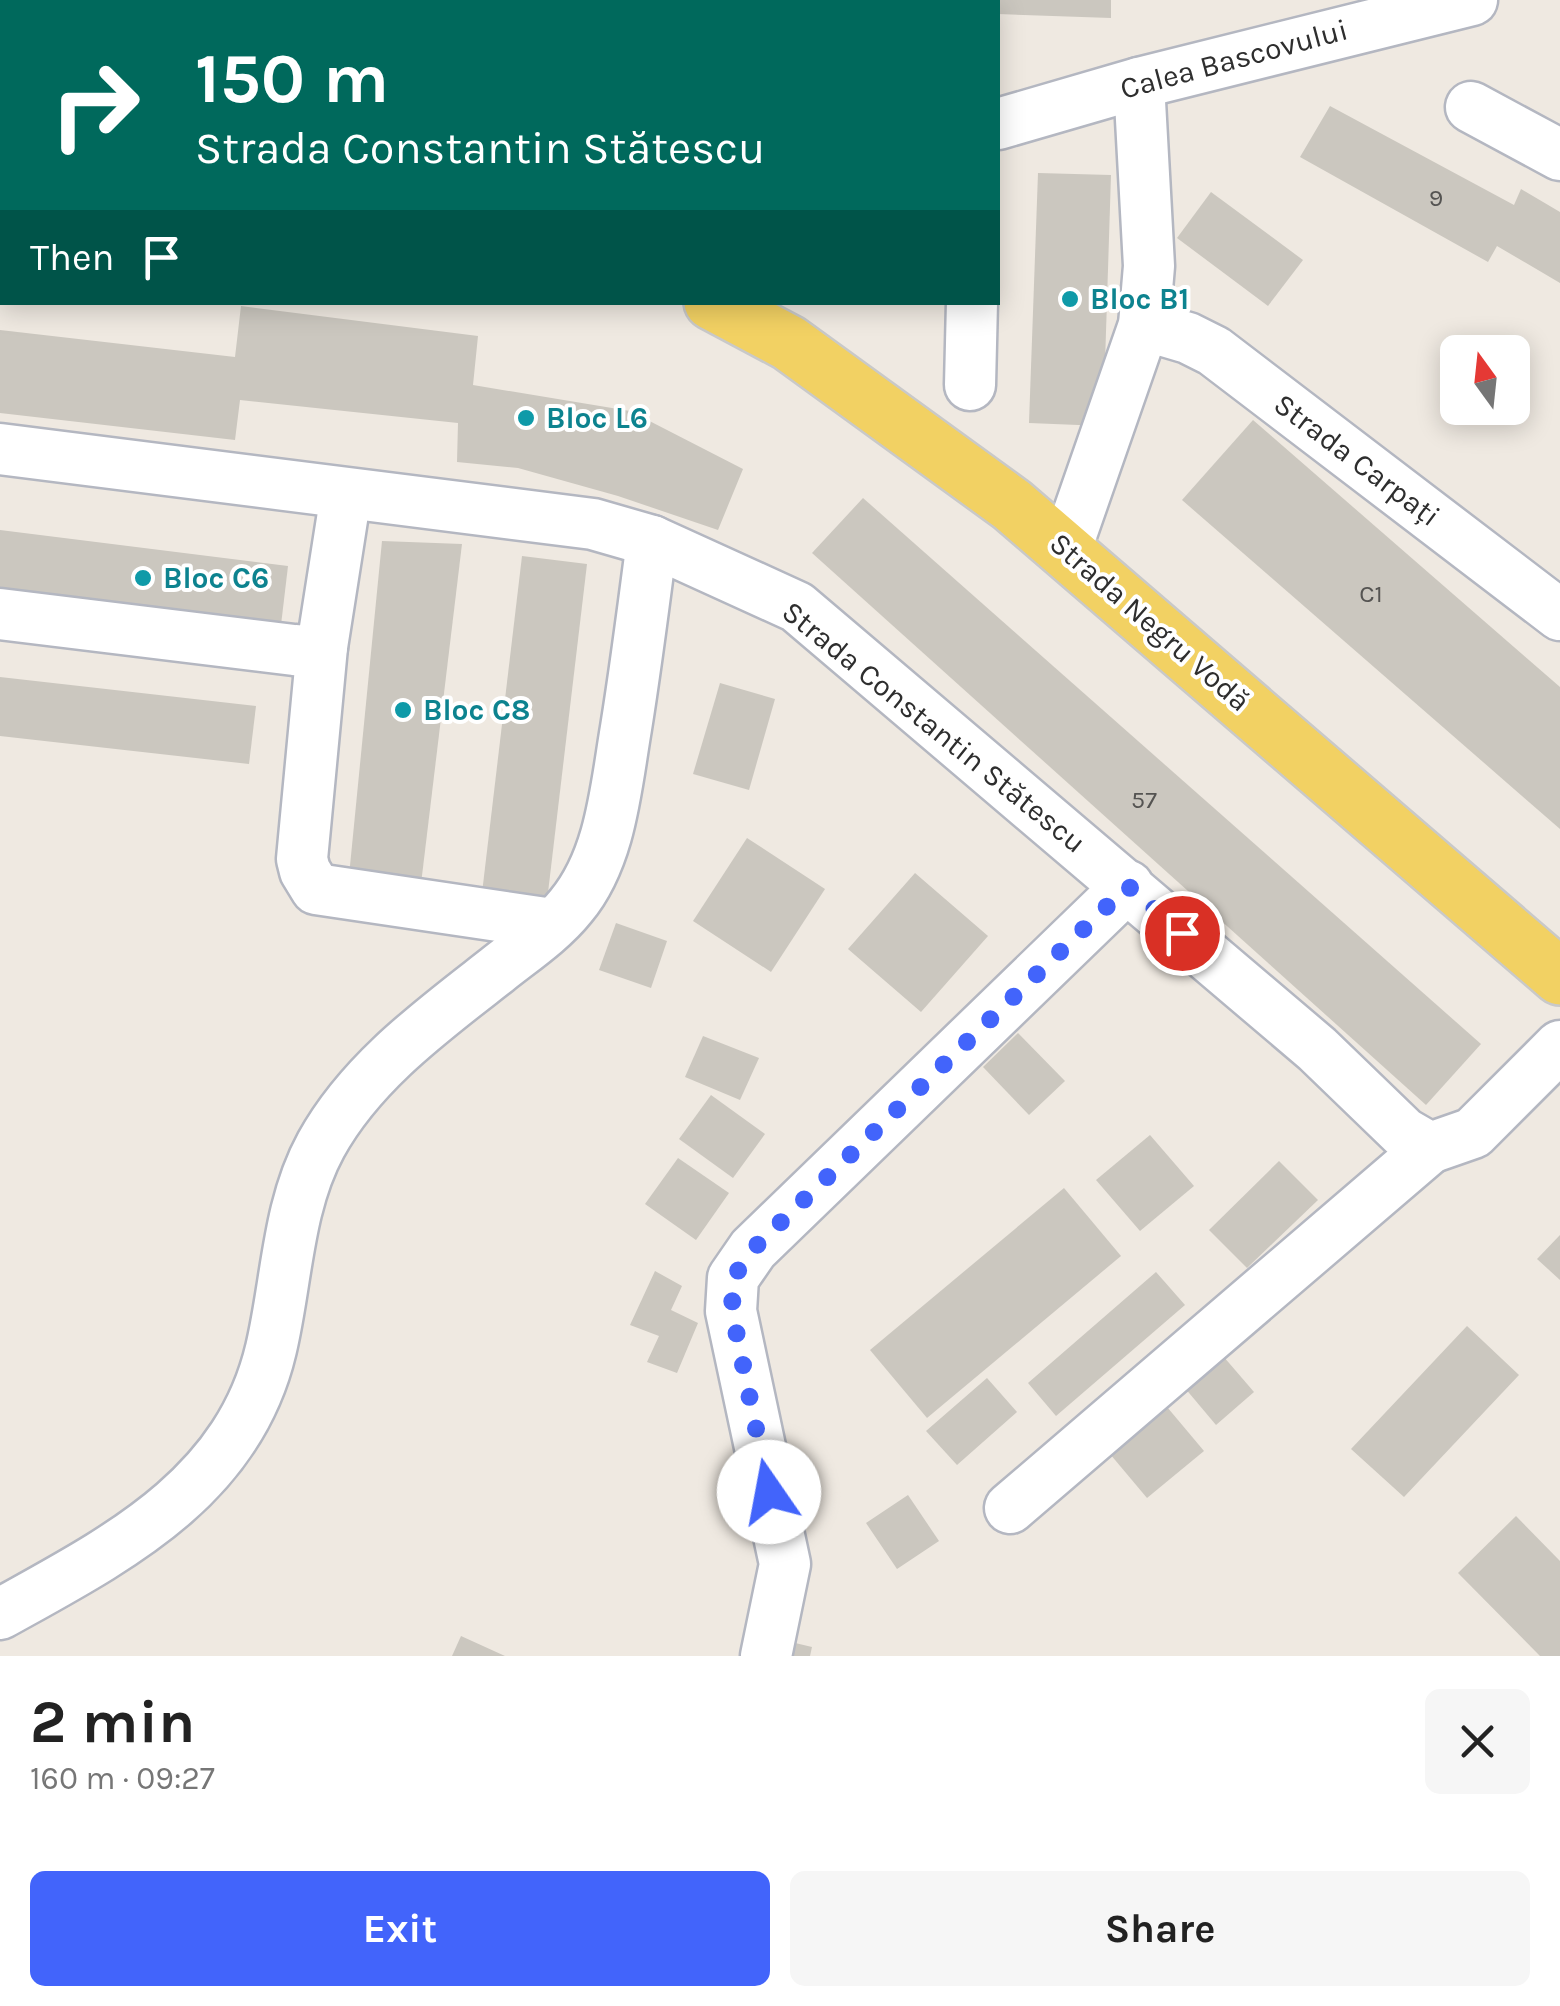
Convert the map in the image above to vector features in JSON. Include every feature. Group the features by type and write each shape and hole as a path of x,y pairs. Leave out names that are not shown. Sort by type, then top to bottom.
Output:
{"main road":[{"name":"Strada Negru Vodă","path":"725,306 804,354 1012,505 1555,962"}],"street":[{"path":"1298,0 1358,27"},
{"name":"Calea Bascovului","path":"1000,123 1139,83 1457,2"},
{"path":"1066,549 1144,325 1149,266 1139,83"},
{"path":"1471,107 1560,154"},
{"path":"970,385 972,305"},
{"name":"Strada Carpați","path":"1144,325 1188,338 1214,351 1560,614"},
{"name":"Strada Constantin Stătescu","path":"0,449 593,524 652,541 798,607 1316,1049 1404,1134 1430,1148"},
{"path":"346,494 322,646 302,859 305,871 316,890 552,924"},
{"path":"0,1614 106,1555 196,1486 243,1424 271,1352 300,1201 321,1144 366,1084 422,1029 572,905 600,855 616,790 652,541"},
{"path":"0,614 306,652 322,646"},
{"path":"766,1656 784,1564 732,1311 733,1278 753,1249 1128,886"},
{"path":"1010,1508 1430,1148 1473,1133 1560,1046"}],"building":[{"path":"1000,0 1111,0 1111,18 1000,14"},
{"path":"1330,106 1514,205 1521,189 1560,212 1560,283 1497,246 1488,262 1300,157"},
{"name":"Bloc B1","path":"1038,173 1111,175 1103,426 1029,423"},
{"path":"1211,192 1303,260 1268,306 1177,238"},
{"name":"Bloc L6","path":"241,306 478,336 473,385 630,411 743,469 718,530 518,468 457,462 458,423 240,400 235,440 0,413 0,330 235,357"},
{"path":"1253,420 1560,687 1560,829 1182,500"},
{"path":"863,498 1481,1044 1426,1105 812,553"},
{"name":"Bloc C6","path":"0,530 288,566 281,625 0,590"},
{"name":"Bloc C8","path":"382,541 462,544 421,884 349,876"},
{"path":"522,556 587,564 547,901 482,893"},
{"path":"0,677 256,706 249,764 0,736"},
{"path":"720,683 775,699 749,790 693,774"},
{"path":"747,838 825,889 771,972 693,921"},
{"path":"915,873 988,936 921,1012 848,949"},
{"path":"616,923 667,941 651,988 599,970"},
{"path":"1018,1033 1065,1081 1029,1115 983,1067"},
{"path":"703,1036 759,1058 740,1100 685,1077"},
{"path":"711,1095 765,1134 733,1178 679,1139"},
{"path":"1150,1135 1194,1186 1140,1231 1096,1180"},
{"path":"678,1158 729,1193 696,1240 645,1204"},
{"path":"1279,1161 1318,1200 1247,1268 1209,1230"},
{"path":"1064,1188 1121,1256 927,1418 870,1350"},
{"path":"1560,1235 1560,1280 1537,1259"},
{"path":"655,1271 682,1286 671,1310 698,1323 677,1373 647,1362 659,1336 630,1325"},
{"path":"1156,1272 1185,1305 1056,1416 1028,1383"},
{"path":"1467,1326 1519,1375 1404,1497 1351,1449"},
{"path":"1217,1349 1254,1392 1216,1425 1179,1381"},
{"path":"987,1378 1017,1412 957,1465 926,1431"},
{"path":"1162,1401 1204,1451 1147,1498 1105,1448"},
{"path":"908,1495 939,1541 897,1569 866,1523"},
{"path":"1516,1516 1560,1561 1560,1656 1540,1656 1458,1573"},
{"path":"461,1636 505,1656 452,1656"},
{"path":"791,1642 812,1647 810,1656 787,1656"}],"place":[{"name":"Bloc B1","path":"1070,299"},
{"name":"Bloc L6","path":"526,418"},
{"name":"Bloc C6","path":"143,578"},
{"name":"Bloc C8","path":"403,710"}],"route":[{"path":"769,1492 732,1311 733,1278 753,1249 1128,886 1182,933"}]}
